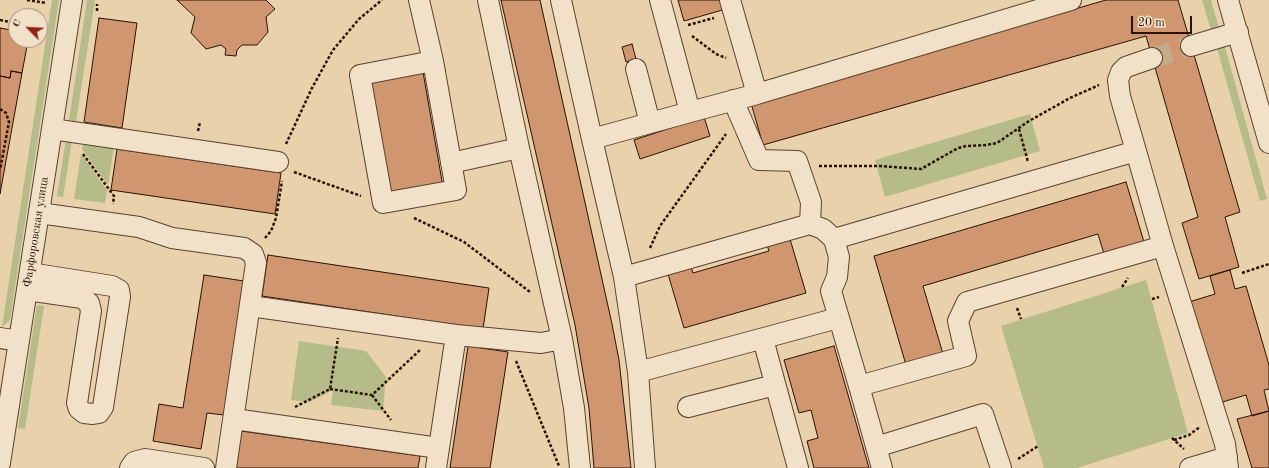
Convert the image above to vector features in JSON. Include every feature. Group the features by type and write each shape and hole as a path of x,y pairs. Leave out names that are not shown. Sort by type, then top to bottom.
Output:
{"street":[{"name":"Фарфоровская улица","path":"0,463 9,339 28,281 72,0"},
{"path":"419,0 433,61 456,190 383,203 360,74 433,61"},
{"path":"488,0 519,148 562,339 574,408 580,468"},
{"path":"561,0 624,277 638,372 645,468"},
{"path":"660,0 674,29 690,112"},
{"path":"592,139 733,100 755,85 1071,0"},
{"path":"1228,0 1269,143"},
{"path":"732,6 755,85"},
{"path":"1191,46 1238,32"},
{"path":"1152,58 1126,67 1121,72 1118,80 1120,96 1163,246 1225,444 1227,462 1190,468"},
{"path":"636,69 650,123"},
{"path":"733,100 759,160 797,161 811,202 810,224"},
{"path":"52,129 281,165"},
{"path":"451,163 519,148"},
{"path":"834,238 1136,151"},
{"path":"39,213 139,227 172,238 244,248 253,254 256,263 226,468"},
{"path":"624,277 810,224 823,229 834,238 839,257 837,277 831,291 882,468"},
{"path":"859,386 966,356 958,320 967,302 1163,246"},
{"path":"28,281 112,286 119,290 120,297 103,407 99,413 93,414 84,412 79,409 77,403 91,311 89,303 82,298 28,281"},
{"path":"250,306 456,335 541,342 562,339"},
{"path":"638,372 838,318"},
{"path":"436,468 456,335"},
{"path":"763,338 798,468"},
{"path":"688,407 775,385"},
{"path":"876,447 983,414 1010,464"},
{"path":"234,420 439,448"},
{"path":"130,468 134,462 145,459 204,468"}],"path":[{"path":"28,0 46,3"},
{"path":"253,254 271,231 276,218 281,165 293,126 333,50 359,19 382,0"},
{"path":"96,11 97,4"},
{"path":"674,29 732,6"},
{"path":"674,29 716,54 726,58 755,85"},
{"path":"812,166 880,166 921,169 958,148 997,143 1029,121 1070,98 1101,85"},
{"path":"0,109 6,113 9,122 0,170"},
{"path":"647,254 660,226 730,129"},
{"path":"1018,129 1034,181"},
{"path":"79,148 110,191"},
{"path":"281,165 383,203 464,242 532,294"},
{"path":"1242,273 1269,264"},
{"path":"330,388 338,340"},
{"path":"372,395 425,345"},
{"path":"516,359 554,457 560,468"},
{"path":"292,409 330,388 372,395 394,424"},
{"path":"1010,464 1038,446"}],"green space":[{"path":"52,0 59,0 10,320 2,327 45,48 48,48 48,26"},
{"path":"87,0 95,0 76,122 69,120"},
{"path":"1202,0 1211,0 1219,28 1211,30"},
{"path":"1223,46 1225,47 1267,199 1260,201 1217,48"},
{"path":"1030,114 1040,151 885,197 875,160"},
{"path":"66,139 72,140 63,197 57,196"},
{"path":"83,142 114,147 108,185 82,149"},
{"path":"81,154 107,190 105,203 74,199"},
{"path":"1146,280 1188,433 1077,468 1044,468 1001,326"},
{"path":"37,305 44,306 25,429 18,428"},
{"path":"299,341 366,351 386,377 383,411 331,405 333,390 310,402 291,400"}],"building":[{"path":"177,0 266,0 275,9 266,17 268,32 257,45 242,45 237,50 236,56 225,55 226,49 221,45 206,49 191,33 195,17"},
{"path":"501,0 540,0 619,360 631,468 594,468 589,408 575,325"},
{"path":"678,0 724,0 726,9 684,21"},
{"path":"1106,0 1178,0 1240,212 1225,217 1239,267 1199,279 1182,223 1198,217 1146,36 763,145 751,103"},
{"path":"99,18 137,23 122,128 84,122"},
{"path":"0,28 8,30 8,48 27,48 22,73 11,71 10,78 0,76"},
{"path":"632,44 636,59 626,62 622,47"},
{"path":"11,71 22,73 0,194 0,76 10,78"},
{"path":"423,72 443,187 389,196 368,82"},
{"path":"704,117 710,136 640,159 634,140"},
{"path":"117,149 281,173 275,214 111,190"},
{"path":"1126,182 1144,242 1104,254 1098,234 923,286 943,354 906,365 874,256"},
{"path":"790,239 806,293 684,328 668,274 691,267 693,273 700,271 769,251 767,245"},
{"path":"268,255 489,288 483,329 262,296"},
{"path":"1230,270 1235,289 1246,286 1269,365 1269,389 1264,390 1269,411 1252,416 1246,395 1219,403 1189,302 1215,294 1210,276"},
{"path":"204,275 244,281 224,415 207,413 201,449 153,441 159,404 183,408"},
{"path":"468,346 508,352 490,468 450,468"},
{"path":"834,346 869,468 814,468 807,441 818,438 811,410 799,413 784,360"},
{"path":"1269,411 1269,468 1252,468 1237,419"},
{"path":"241,431 420,456 418,468 236,468"}],"tunnel":[{"path":"1152,58 1191,46"}]}
